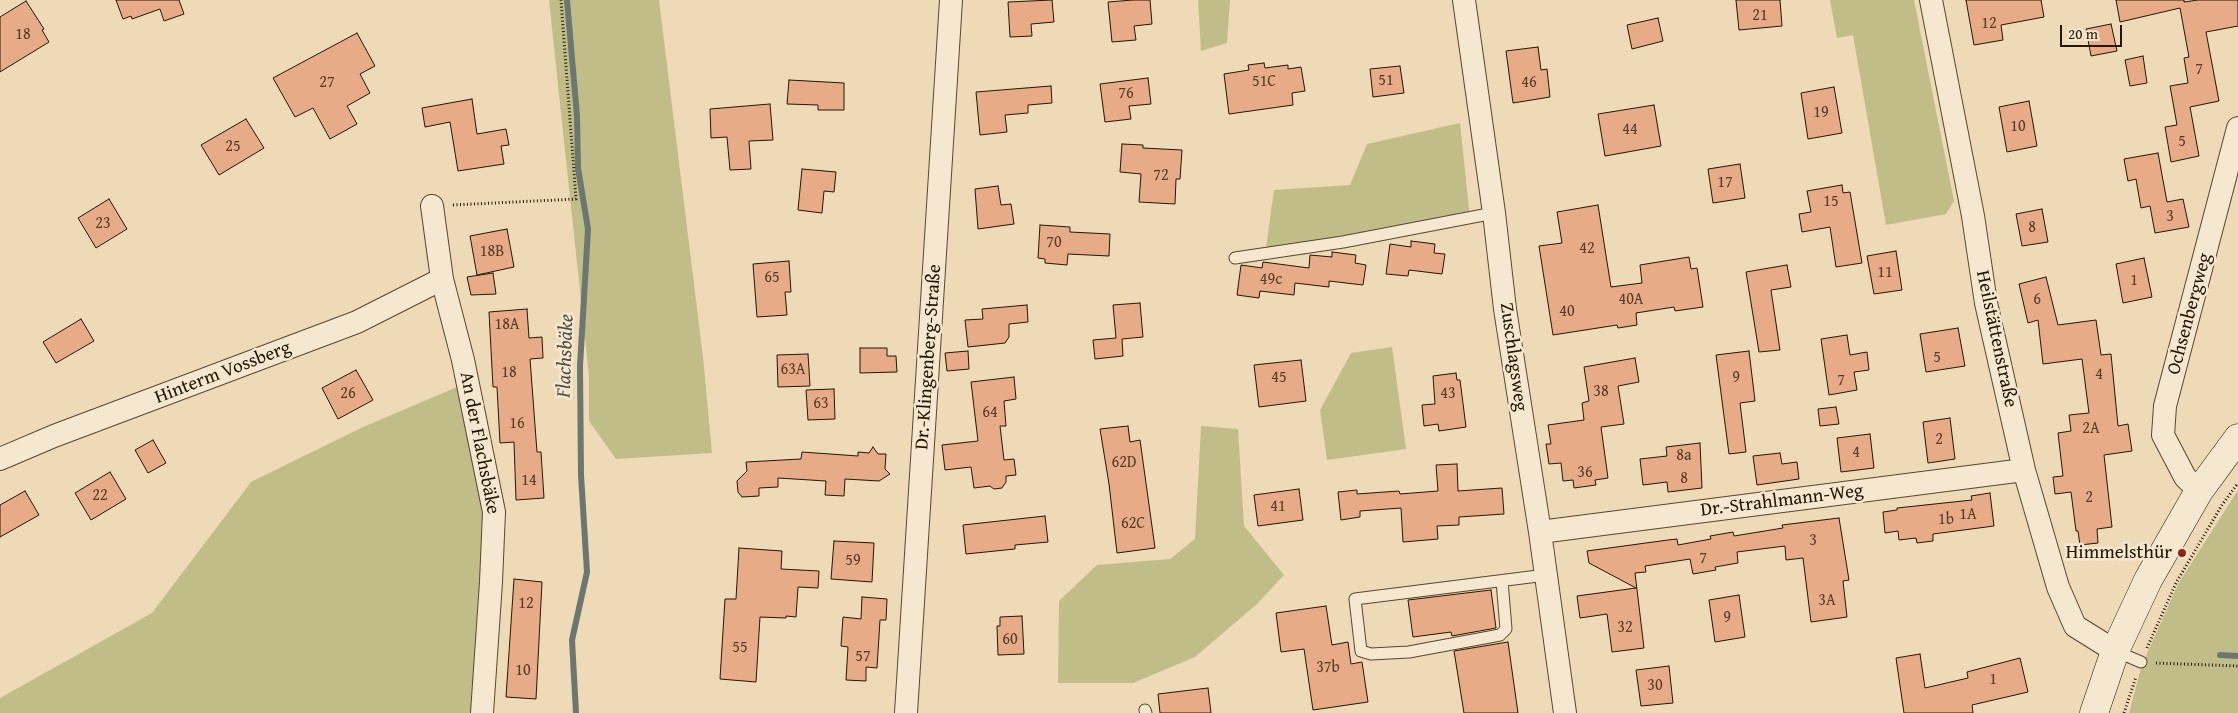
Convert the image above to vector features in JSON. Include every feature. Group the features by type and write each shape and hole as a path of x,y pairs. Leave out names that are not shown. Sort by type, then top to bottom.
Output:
{"main road":[{"path":"2094,713 2115,651 2148,580 2199,491 2238,438"}],"street":[{"name":"Dr.-Klingenberg-Straße","path":"906,713 951,0"},
{"name":"Zuschlagsweg","path":"1464,0 1494,213 1505,309 1540,532 1564,713"},
{"name":"Heilstättenstraße","path":"1931,0 1973,216 1986,304 2024,470 2058,587 2076,626 2115,651"},
{"name":"Ochsenbergweg","path":"2199,491 2185,477 2163,435 2165,406 2238,128"},
{"name":"An der Flachsbäke","path":"432,206 442,278 463,360 494,512 492,582 482,713"},
{"name":"Hinterm Vossberg","path":"0,459 54,436 357,322 442,278"},
{"name":"Dr.-Strahlmann-Weg","path":"1540,532 2024,470"}],"lane":[{"path":"1235,258 1343,242 1494,213"},
{"path":"1502,580 1506,629 1500,635 1409,652 1370,654 1361,651 1355,599 1502,580 1546,575"},
{"path":"2115,651 2141,662"}],"path":[{"path":"432,206 576,199 561,0"},
{"path":"2124,713 2141,662 2176,584 2222,505 2238,483"},
{"path":"2141,662 2238,666"}],"shaded area":[{"path":"549,0 659,0 703,357 712,453 616,459 589,421 589,376"},
{"path":"1198,0 1230,0 1227,43 1201,51"},
{"path":"1830,0 1914,0 1954,201 1946,214 1886,225 1853,35 1837,38"},
{"path":"1460,123 1470,218 1266,248 1274,190 1350,185 1367,144"},
{"path":"1392,347 1406,449 1327,460 1320,410 1351,353"},
{"path":"457,387 486,516 473,713 0,713 0,698 152,613 251,482 363,427"},
{"path":"1201,426 1238,429 1244,526 1284,575 1257,604 1195,657 1133,683 1058,683 1059,601 1097,565 1170,559 1195,539"},
{"path":"2238,490 2238,713 2129,713 2142,665 2178,584"}],"building":[{"path":"116,0 179,0 184,14 164,21 160,9 132,19 131,16 123,19"},
{"path":"1052,0 1054,22 1031,24 1032,36 1010,37 1008,2"},
{"path":"1150,0 1152,24 1134,26 1136,40 1112,42 1108,2"},
{"path":"1736,0 1780,0 1782,26 1739,30"},
{"path":"1966,0 2041,0 2044,17 2001,25 2003,40 1974,45"},
{"path":"2116,0 2184,0 2184,2 2238,0 2238,26 2206,32 2219,101 2190,107 2199,156 2171,162 2165,127 2177,125 2170,86 2188,83 2184,58 2189,57 2180,8 2120,22"},
{"path":"26,1 44,29 42,30 49,42 0,72 0,17"},
{"path":"1658,18 1663,41 1632,49 1627,25"},
{"path":"2111,24 2117,51 2091,56 2086,29"},
{"path":"357,33 375,66 360,74 370,93 347,106 357,124 330,139 313,108 295,117 273,78"},
{"path":"1538,47 1541,70 1547,69 1550,97 1513,103 1506,51"},
{"path":"2143,56 2147,83 2130,86 2125,60"},
{"path":"1264,63 1265,68 1288,65 1288,69 1301,67 1305,91 1292,93 1293,105 1229,114 1224,74 1249,70 1248,65"},
{"path":"1400,66 1404,93 1373,97 1370,69"},
{"path":"1148,78 1151,104 1129,106 1131,119 1105,122 1100,84"},
{"path":"789,80 844,83 844,110 818,110 818,105 787,104"},
{"path":"1051,86 1052,103 1028,105 1028,113 1005,115 1007,132 980,135 976,92"},
{"path":"1834,87 1842,133 1808,139 1801,93"},
{"path":"472,99 477,134 506,129 509,145 501,146 504,164 458,171 450,122 425,127 422,108"},
{"path":"2029,101 2037,146 2007,152 1999,107"},
{"path":"770,104 773,140 749,141 751,169 730,170 727,137 711,138 710,109"},
{"path":"1654,105 1661,146 1605,156 1598,114"},
{"path":"246,119 264,148 219,175 201,145"},
{"path":"1122,144 1143,145 1143,148 1182,150 1180,179 1176,179 1175,204 1139,202 1141,174 1120,172"},
{"path":"2158,153 2167,202 2183,199 2189,227 2155,233 2150,206 2141,208 2136,179 2128,181 2124,159"},
{"path":"1740,164 1745,198 1713,203 1708,169"},
{"path":"802,169 836,172 834,192 824,191 822,213 798,210"},
{"path":"1842,185 1843,193 1850,192 1862,263 1836,267 1830,227 1802,232 1799,214 1811,212 1807,191"},
{"path":"998,186 1001,205 1011,204 1014,224 978,229 975,189"},
{"path":"109,199 127,229 96,248 78,218"},
{"path":"1598,205 1611,287 1642,283 1640,265 1689,257 1691,269 1697,268 1703,307 1675,311 1674,307 1636,313 1637,325 1618,328 1617,325 1553,335 1539,246 1562,243 1557,212"},
{"path":"2042,209 2048,242 2022,246 2016,214"},
{"path":"1040,225 1070,227 1070,232 1110,234 1109,256 1068,254 1067,265 1045,263 1045,259 1038,258"},
{"path":"507,229 514,267 477,275 470,236"},
{"path":"1411,241 1435,244 1434,253 1445,254 1442,274 1409,270 1408,276 1386,274 1390,244 1411,247"},
{"path":"1896,251 1902,290 1874,294 1867,256"},
{"path":"1332,252 1356,255 1355,263 1366,265 1363,285 1329,281 1329,287 1295,283 1294,295 1260,291 1259,298 1237,295 1241,265 1262,268 1263,262 1309,268 1310,255 1332,257"},
{"path":"2144,258 2152,297 2123,303 2116,264"},
{"path":"789,261 791,292 785,292 787,315 757,317 753,264"},
{"path":"1787,265 1791,287 1771,290 1780,350 1759,352 1746,272"},
{"path":"493,273 496,294 471,295 467,277"},
{"path":"2046,277 2058,325 2096,320 2101,355 2111,354 2118,426 2128,424 2132,451 2104,455 2112,527 2097,529 2098,543 2080,545 2078,531 2076,531 2071,492 2055,494 2053,477 2063,476 2058,433 2071,431 2069,415 2089,413 2082,359 2043,364 2038,320 2028,323 2019,284"},
{"path":"1140,303 1143,337 1122,339 1123,356 1095,359 1093,340 1116,338 1113,305"},
{"path":"1027,305 1028,322 1009,324 1009,337 1005,343 968,347 965,320 983,319 982,309"},
{"path":"527,309 529,338 542,337 543,358 530,359 537,452 541,452 544,498 516,500 514,442 500,443 497,387 493,387 489,312"},
{"path":"81,319 94,341 56,363 43,342"},
{"path":"1958,328 1965,366 1926,372 1920,334"},
{"path":"1847,335 1850,355 1867,352 1869,370 1854,372 1857,390 1829,395 1821,339"},
{"path":"860,348 887,348 887,356 896,356 897,372 860,373"},
{"path":"968,351 969,369 947,371 945,353"},
{"path":"1749,351 1755,401 1740,403 1746,452 1729,454 1716,355"},
{"path":"808,354 810,386 778,387 777,355"},
{"path":"1635,358 1639,382 1618,386 1624,424 1601,427 1608,478 1595,480 1596,485 1574,488 1573,480 1563,481 1561,463 1549,464 1546,444 1551,444 1548,425 1584,420 1582,403 1589,401 1584,367"},
{"path":"1301,360 1306,401 1259,407 1254,365"},
{"path":"356,370 373,400 338,419 322,388"},
{"path":"1456,373 1457,380 1460,380 1466,427 1439,431 1438,424 1424,426 1422,405 1435,404 1433,376"},
{"path":"1014,377 1016,399 1004,401 1006,426 1000,426 1004,460 1014,459 1016,475 1006,476 1006,482 1002,488 994,489 990,486 974,488 971,467 945,470 942,445 978,441 971,382"},
{"path":"834,389 835,419 808,420 806,390"},
{"path":"1836,407 1839,424 1820,426 1818,409"},
{"path":"1950,418 1955,459 1928,463 1923,422"},
{"path":"1128,426 1130,442 1140,440 1155,548 1117,553 1100,429"},
{"path":"1870,434 1874,468 1841,472 1837,438"},
{"path":"153,440 166,463 148,473 135,450"},
{"path":"1700,443 1702,488 1668,492 1667,482 1643,485 1640,459 1667,456 1666,447"},
{"path":"873,447 878,454 886,454 885,469 890,474 879,481 845,479 844,496 825,495 826,481 778,478 778,487 759,488 759,496 742,497 738,492 737,481 747,471 746,462 801,459 802,452 858,456 858,452 869,453"},
{"path":"1780,453 1782,464 1797,462 1799,479 1757,485 1753,456"},
{"path":"1457,464 1458,491 1502,488 1504,514 1459,517 1459,525 1437,526 1438,539 1403,542 1401,508 1360,511 1360,517 1341,520 1338,492 1357,490 1357,494 1399,491 1400,494 1438,491 1436,465"},
{"path":"110,472 126,499 91,520 75,493"},
{"path":"1299,489 1303,520 1258,526 1254,495"},
{"path":"25,491 39,515 0,537 0,505"},
{"path":"1990,493 1994,526 1933,534 1933,541 1917,543 1916,538 1899,540 1898,531 1885,533 1883,512 1897,510 1897,508 1972,500 1971,496"},
{"path":"1045,516 1048,542 1015,545 1015,549 966,554 963,525"},
{"path":"1839,518 1849,580 1843,581 1847,617 1811,622 1803,558 1786,560 1785,546 1737,552 1738,563 1715,567 1716,570 1693,574 1690,559 1645,566 1646,572 1635,573 1644,648 1612,652 1607,614 1580,618 1577,596 1636,588 1589,563 1587,551 1677,539 1678,545 1711,539 1710,536 1733,532 1734,536 1783,528 1782,525"},
{"path":"834,541 874,543 872,582 831,579"},
{"path":"739,548 782,551 781,569 819,571 818,588 798,587 796,617 760,617 756,682 720,679 725,599 736,599"},
{"path":"514,579 542,582 536,699 506,697"},
{"path":"1491,590 1496,628 1452,636 1451,632 1413,637 1408,600"},
{"path":"1739,595 1745,637 1715,642 1709,600"},
{"path":"862,597 887,599 886,620 880,620 877,668 866,667 866,681 846,680 848,647 841,646 843,617 861,619"},
{"path":"1326,606 1332,645 1348,642 1351,664 1362,662 1368,702 1313,710 1304,649 1281,652 1276,613"},
{"path":"1022,616 1024,654 998,655 997,626 1000,626 1000,617"},
{"path":"1508,642 1518,713 1464,713 1454,651"},
{"path":"1920,654 1925,688 1968,678 1967,672 2020,658 2028,692 1972,705 1973,713 1904,713 1896,658"},
{"path":"1669,666 1673,703 1641,706 1636,670"},
{"path":"1208,688 1211,713 1160,713 1158,694"}],"waterway":[{"name":"Flachsbäke","path":"567,0 577,116 578,168 588,229 580,366 581,475 587,572 572,640 576,713"},
{"path":"2220,655 2238,656"}],"place":[{"name":"Himmelsthür","path":"2182,553"}]}
